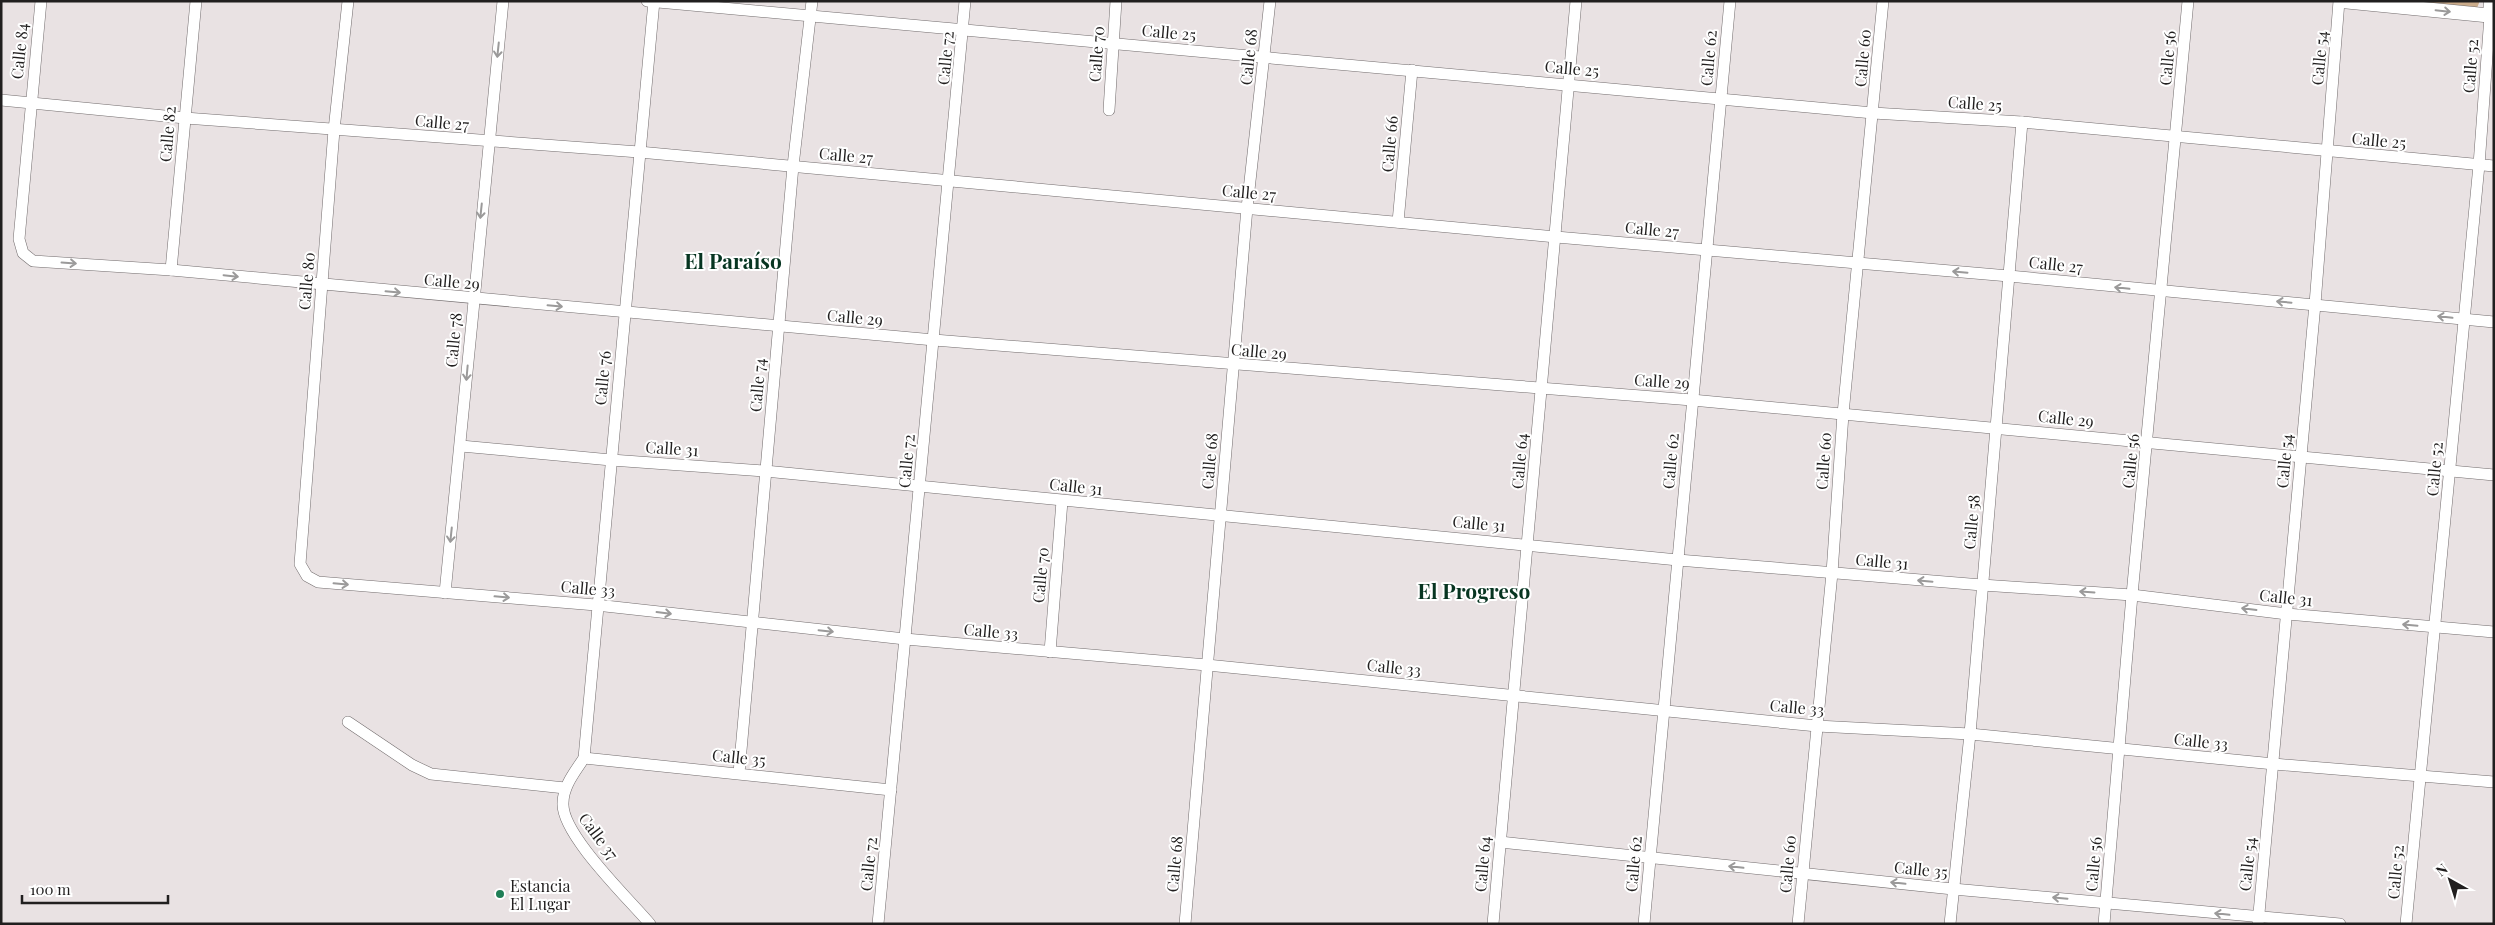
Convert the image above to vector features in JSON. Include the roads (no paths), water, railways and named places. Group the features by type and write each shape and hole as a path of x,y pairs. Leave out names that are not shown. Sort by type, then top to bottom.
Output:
{"main road":[{"path":"2341,1 2492,16 2491,1"}],"street":[{"name":"Calle 84","path":"23,253 19,239 30,103 41,1"},
{"name":"Calle 82","path":"171,270 196,1"},
{"name":"Calle 80","path":"300,564 334,130 348,1"},
{"name":"Calle 78","path":"445,593 461,446 472,299 503,1"},
{"name":"Calle 25","path":"647,1 1265,58 1721,97 1873,113 2022,122 2176,138 2494,166"},
{"name":"Calle 74","path":"739,773 793,166 812,1"},
{"name":"Calle 72","path":"878,924 966,1"},
{"name":"Calle 70","path":"1109,110 1116,1"},
{"name":"Calle 68","path":"1185,924 1235,365 1247,208 1270,1"},
{"name":"Calle 64","path":"1493,924 1576,1"},
{"name":"Calle 62","path":"1644,924 1730,1"},
{"name":"Calle 60","path":"1798,924 1832,573 1843,414 1883,1"},
{"name":"Calle 56","path":"2104,924 2132,595 2148,444 2188,1"},
{"name":"Calle 54","path":"2258,921 2274,764 2341,1"},
{"name":"Calle 76","path":"584,758 596,605 654,2"},
{"name":"Calle 52","path":"2406,924 2492,16"},
{"name":"Calle 66","path":"1398,222 1412,70"},
{"name":"Calle 27","path":"1,100 185,118 639,152 1556,237 2009,276 2162,292 2315,304 2494,322"},
{"name":"Calle 58","path":"1950,924 1970,734 2022,122"},
{"name":"Calle 29","path":"23,253 33,261 171,270 321,286 624,311 934,340 1692,400 2494,475"},
{"name":"Calle 31","path":"461,446 611,460 765,471 1678,560 1982,585 2132,595 2287,614 2494,632"},
{"name":"Calle 70","path":"1050,652 1062,501"},
{"name":"Calle 33","path":"300,564 307,576 318,582 596,605 752,624 1050,652 1208,664 1817,726 1970,734 2120,750 2494,782"},
{"path":"348,722 412,765 431,774 564,788 584,758"},
{"name":"Calle 35","path":"584,758 891,790"},
{"name":"Calle 37","path":"564,788 562,804 565,820 582,846 650,924"},
{"name":"Calle 35","path":"1500,842 1953,889 2106,901 2258,921 2340,924"}],"place":[{"name":"Estancia El Lugar","path":"500,894"}],"district":[{"name":"El Paraíso","path":"733,260"},
{"name":"El Progreso","path":"1474,590"}]}
